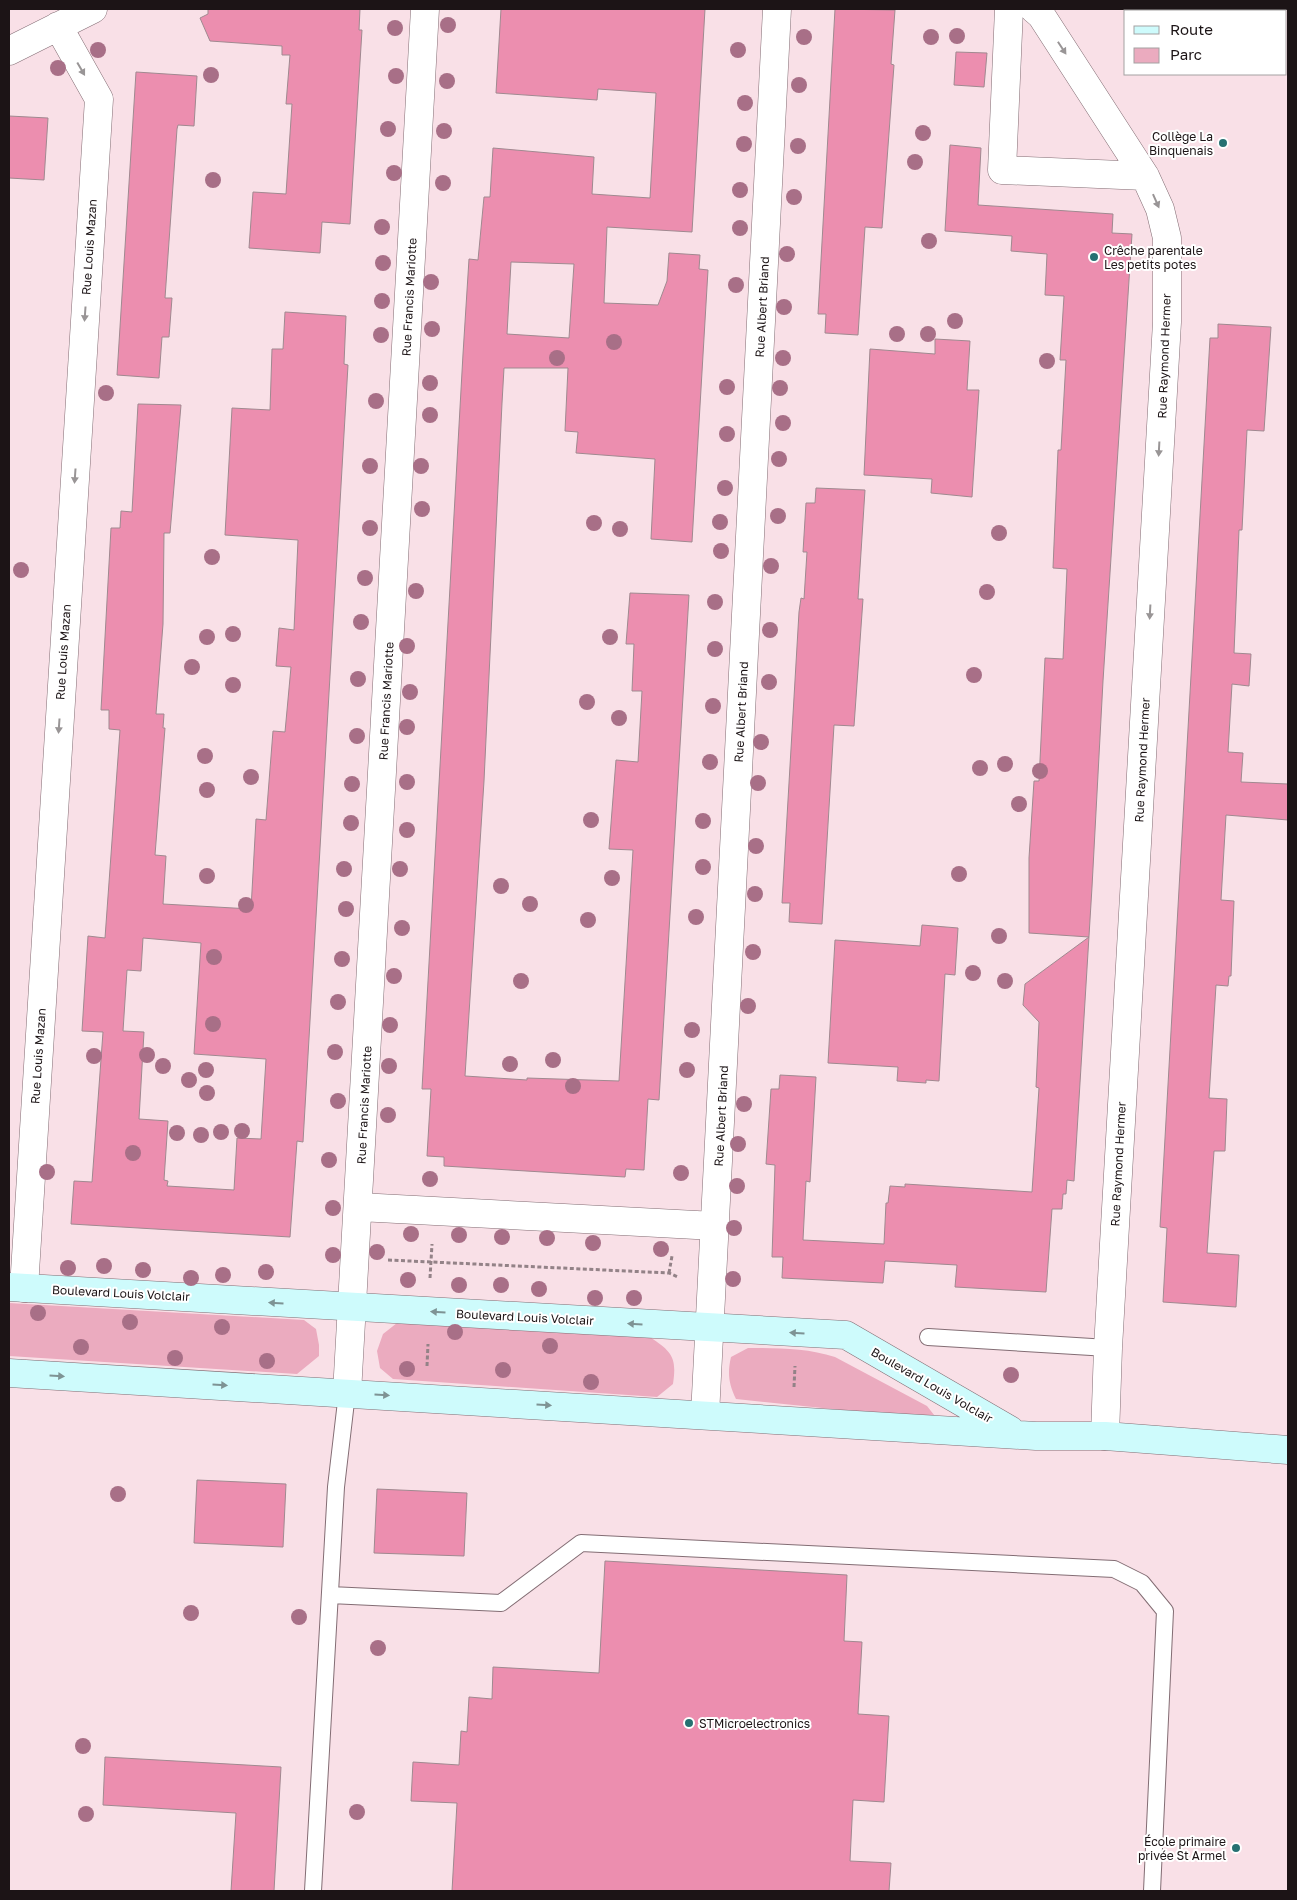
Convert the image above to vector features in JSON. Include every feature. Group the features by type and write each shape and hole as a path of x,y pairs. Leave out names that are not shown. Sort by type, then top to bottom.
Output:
{"street":[{"path":"9,52 93,9"},
{"name":"Rue Francis Mariotte","path":"346,1393 358,1208 424,9"},
{"name":"Rue Albert Briand","path":"705,1415 777,9"},
{"path":"1010,9 1002,170 1145,176"},
{"name":"Rue Raymond Hermer","path":"1034,9 1041,15 1145,176 1160,210 1167,238 1167,322 1108,1348 1105,1436"},
{"name":"Rue Louis Mazan","path":"17,1287 19,1182 98,99 58,26"},
{"path":"358,1208 715,1226"},
{"name":"Boulevard Louis Volclair","path":"17,1287 846,1335 1016,1434"},
{"name":"Boulevard Louis Volclair","path":"9,1373 1016,1434 1105,1436 1288,1450"}],"lane":[{"path":"928,1337 1108,1348"},
{"path":"313,1891 336,1487 346,1393"},
{"path":"330,1595 501,1603 581,1543 1114,1569 1142,1583 1166,1611 1152,1891"}],"path":[{"path":"355,1259 669,1273 712,1291"},
{"path":"792,1420 797,1333"}],"green space":[{"path":"9,1303 304,1320 316,1329 319,1356 297,1374 9,1356"},
{"path":"397,1323 650,1337 668,1351 671,1356 674,1367 673,1384 657,1397 393,1379 380,1368 377,1351 383,1334"},
{"path":"748,1348 803,1350 835,1357 927,1406 938,1420 736,1399 729,1379 731,1357"}],"building":[{"path":"208,9 360,9 359,30 362,30 350,224 322,222 320,253 249,248 253,192 286,194 292,104 286,104 290,55 282,55 282,46 210,41 200,18 208,14"},
{"path":"501,9 705,9 692,232 607,227 604,303 658,305 667,281 669,253 700,255 699,269 708,270 692,542 651,539 655,459 576,453 578,432 565,431 568,368 504,368 484,781 465,1076 527,1080 527,1078 619,1081 633,850 609,849 616,760 638,762 642,691 632,691 634,644 626,644 630,593 689,595 659,1100 648,1099 644,1170 626,1169 625,1177 444,1166 444,1157 427,1156 431,1089 422,1089 469,259 478,260 484,197 490,197 493,148 594,157 592,194 650,198 656,93 598,89 597,100 496,93","holes":["511,262 574,264 569,338 507,334"]},
{"path":"835,9 895,10 891,64 894,65 882,228 865,227 858,335 825,333 826,314 818,314"},
{"path":"956,52 987,53 984,87 954,85"},
{"path":"136,72 197,76 194,126 178,125 177,129 165,298 172,298 169,337 162,337 159,378 117,375"},
{"path":"9,116 48,118 44,180 9,178"},
{"path":"950,145 981,148 978,205 1113,214 1112,233 1132,234 1103,681 1089,937 1029,933 1029,858 1034,781 1039,781 1045,658 1063,659 1067,569 1053,568 1058,450 1061,450 1066,360 1060,360 1064,296 1045,295 1047,254 1011,251 1012,236 945,231"},
{"path":"285,312 346,316 344,364 348,365 303,1142 297,1141 290,1237 71,1224 74,1181 92,1182 103,1032 82,1031 88,936 105,938 120,730 109,729 109,710 101,710 111,528 120,528 121,511 132,512 138,404 181,405 170,533 164,533 163,624 156,714 164,714 163,728 165,728 155,855 166,856 163,904 251,909 256,819 266,820 273,731 285,732 291,667 276,666 279,628 294,630 298,540 225,535 232,408 270,410 272,349 283,349","holes":["143,938 201,943 194,1054 266,1059 261,1139 237,1138 234,1190 167,1186 168,1181 164,1180 168,1121 139,1119 144,1032 123,1031 127,970 141,971"]},
{"path":"1218,324 1271,327 1264,431 1247,430 1242,530 1239,530 1234,653 1251,654 1249,686 1232,684 1228,752 1243,753 1241,782 1288,784 1288,820 1226,815 1221,900 1234,901 1231,976 1229,976 1228,986 1216,985 1209,1098 1227,1099 1225,1151 1214,1151 1207,1253 1239,1255 1236,1307 1163,1302 1167,1228 1160,1227 1210,338 1218,338"},
{"path":"935,339 970,341 967,390 979,390 972,497 931,493 932,479 864,475 870,349 935,354"},
{"path":"816,488 865,490 858,599 863,599 854,726 834,725 822,924 789,922 790,903 782,903 799,612 801,598 804,599 807,552 803,552 806,503 815,503"},
{"path":"922,925 958,928 955,975 945,974 939,1081 926,1080 926,1083 897,1081 898,1067 828,1063 835,940 920,946"},
{"path":"1089,937 1074,1181 1067,1180 1066,1194 1063,1194 1062,1209 1052,1209 1046,1292 955,1287 957,1265 885,1261 883,1283 782,1278 783,1257 772,1257 775,1165 766,1164 771,1089 779,1089 780,1075 816,1077 810,1182 806,1181 803,1240 884,1244 886,1203 888,1203 890,1186 905,1187 905,1184 1032,1192 1039,1088 1036,1087 1039,1022 1023,1005 1025,984"},
{"path":"197,1480 286,1484 283,1547 194,1543"},
{"path":"377,1489 467,1493 464,1556 374,1553"},
{"name":"STMicroelectronics","path":"605,1561 847,1575 844,1641 862,1642 858,1714 889,1716 884,1802 853,1800 850,1861 891,1863 889,1891 452,1891 457,1803 411,1801 413,1762 459,1765 461,1731 467,1732 469,1697 492,1699 493,1667 599,1673"},
{"path":"105,1757 281,1767 274,1891 231,1891 236,1813 103,1805"}],"place":[{"name":"Collège La Binquenais","path":"1223,143"},
{"name":"Crêche parentale Les petits potes","path":"1094,257"},
{"name":"STMicroelectronics","path":"689,1723"},
{"name":"École primaire privée St Armel","path":"1236,1848"}]}
